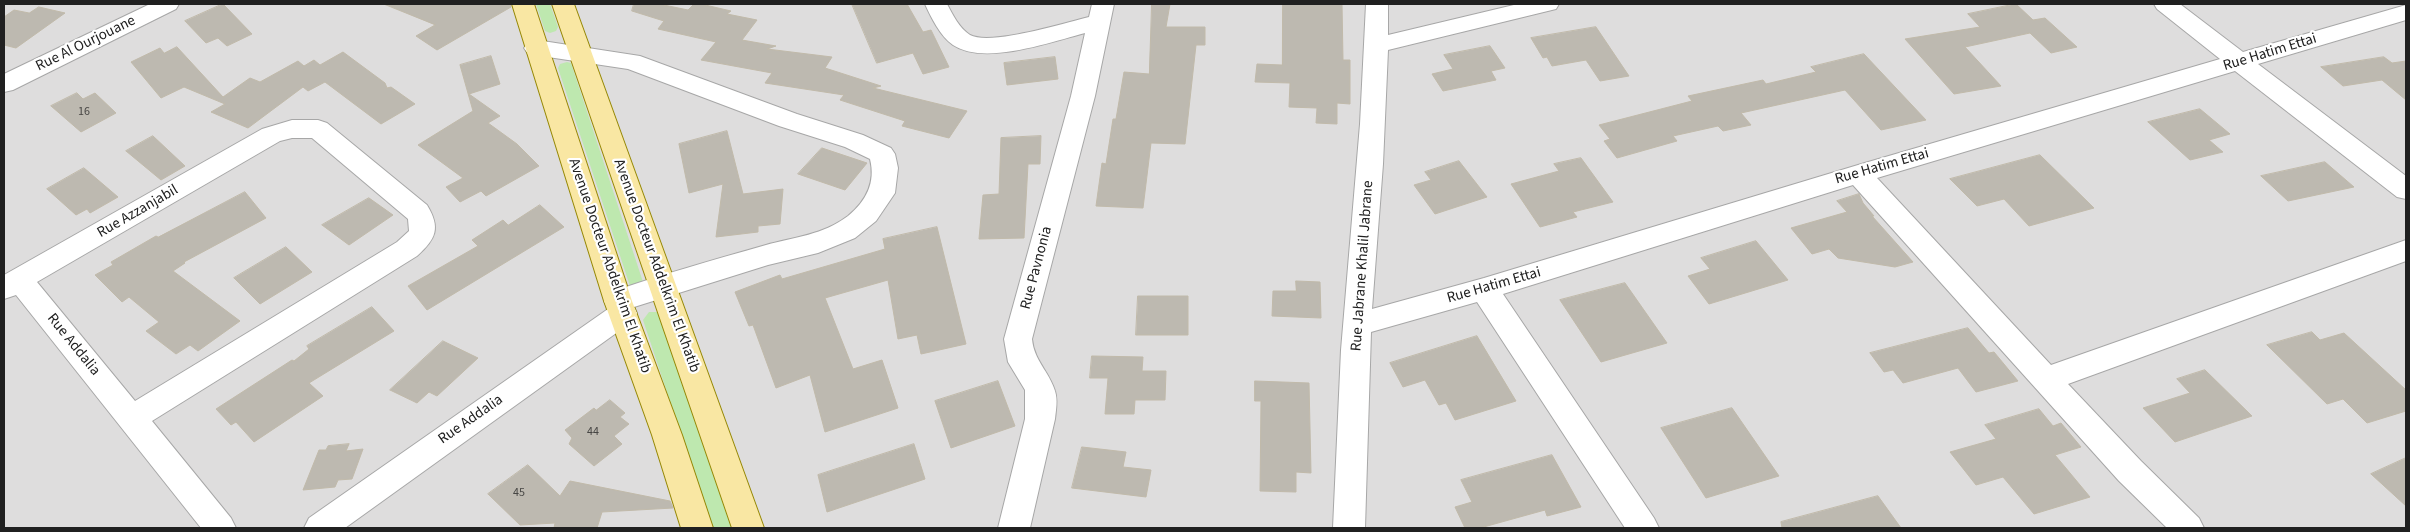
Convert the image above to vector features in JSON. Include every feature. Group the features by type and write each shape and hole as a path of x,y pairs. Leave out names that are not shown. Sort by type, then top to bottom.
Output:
{"main road":[{"name":"Avenue Docteur Abdelkrim El Khatib","path":"523,4 620,307 668,435 697,528"},
{"name":"Avenue Docteur Addelkrim El Khatib","path":"563,4 748,528"}],"street":[{"name":"Rue Al Ourjouane","path":"4,84 168,4"},
{"path":"936,4 955,35 963,41 978,46 1002,45 1101,13"},
{"name":"Rue Jabrane Khalil Jabrane","path":"1349,528 1358,324 1367,222 1377,45 1377,4"},
{"path":"1377,45 1548,4"},
{"path":"2165,4 2406,190"},
{"name":"Rue Hatim Ettai","path":"1358,324 1484,289 1858,174 2406,12"},
{"name":"Rue Pavnonia","path":"1014,528 1040,419 1042,402 1040,391 1020,359 1018,340 1078,114 1101,13"},
{"name":"Rue Addalia","path":"320,528 620,307 662,285 834,237 873,210 883,188 887,165 882,154 854,140 788,120 632,62 536,48"},
{"name":"Rue Azzanjabil","path":"11,284 271,135 302,128 318,129 418,212 424,223 422,234 407,249 132,418"},
{"path":"1858,174 2130,471 2188,528"},
{"path":"2047,379 2406,250"},
{"name":"Rue Addalia","path":"11,284 132,418 220,528"},
{"path":"1484,289 1642,528"}],"shaded area":[{"path":"4,4 2406,4 2406,528 4,528"}],"green space":[{"path":"536,4 550,4 558,27 556,31 550,33 545,31"},
{"path":"571,63 643,282 630,286 558,68 560,64"},
{"path":"649,312 657,312 659,314 732,528 712,528 643,320"}],"building":[{"path":"223,4 252,34 227,46 218,38 206,43 185,21"},
{"path":"384,4 510,4 511,7 437,50 416,36 435,25"},
{"path":"634,4 659,4 688,10 694,4 701,4 731,11 727,14 757,20 742,40 776,46 767,49 832,57 825,68 881,86 873,88 967,111 949,138 902,126 905,121 840,100 844,95 765,83 772,73 701,60 716,42 658,29 664,21 632,11"},
{"path":"852,4 907,4 923,32 931,30 949,67 923,74 913,53 877,63"},
{"path":"1152,4 1170,4 1166,27 1205,27 1205,45 1196,45 1185,144 1151,143 1143,208 1096,206 1102,163 1106,164 1113,119 1116,119 1124,72 1149,74"},
{"path":"1283,4 1342,4 1343,60 1350,60 1350,104 1337,103 1337,124 1316,123 1317,108 1289,107 1290,83 1255,82 1257,64 1282,65"},
{"path":"2016,4 2033,20 2045,18 2077,47 2051,53 2030,33 1965,47 2001,86 1954,94 1905,39 1980,27 1968,14"},
{"path":"39,7 65,13 16,48 4,45 4,17 14,10 29,13"},
{"path":"1596,27 1629,76 1600,81 1586,60 1552,66 1547,57 1543,58 1531,38"},
{"path":"1490,46 1505,68 1491,71 1496,80 1443,91 1432,74 1453,69 1444,55"},
{"path":"177,47 223,97 250,78 260,82 298,61 304,66 314,60 320,65 343,52 385,83 387,88 391,87 415,104 381,124 325,82 308,91 303,87 248,128 211,112 225,104 184,87 161,98 131,62 160,48 164,53"},
{"path":"1864,54 1926,120 1881,130 1845,90 1741,113 1751,125 1723,131 1718,126 1673,136 1677,141 1617,158 1604,141 1610,139 1599,125 1692,101 1688,96 1763,80 1766,84 1816,72 1811,67"},
{"path":"491,56 500,84 469,94 500,116 488,123 517,144 539,166 486,196 481,191 460,202 446,187 463,178 418,145 473,111 460,65"},
{"path":"1055,57 1058,79 1007,85 1004,63"},
{"path":"2384,57 2392,63 2406,61 2406,100 2382,80 2343,86 2321,67"},
{"path":"77,93 83,99 95,93 116,113 81,132 51,106"},
{"path":"2200,109 2230,134 2209,140 2223,152 2190,160 2148,122"},
{"path":"727,131 743,194 783,189 780,224 758,226 758,232 716,237 723,184 689,193 679,144"},
{"path":"153,136 185,166 161,180 126,151"},
{"path":"1041,136 1040,164 1028,164 1024,238 979,239 983,195 999,194 1001,138"},
{"path":"822,148 867,163 845,190 798,174"},
{"path":"2040,155 2094,208 2029,226 2004,199 1977,206 1950,179"},
{"path":"1581,158 1613,202 1573,212 1577,217 1540,227 1511,184 1559,171 1554,164"},
{"path":"1459,161 1487,197 1435,214 1414,185 1431,180 1425,172"},
{"path":"2325,162 2354,187 2288,201 2261,176"},
{"path":"84,168 118,197 90,213 87,209 76,215 47,189"},
{"path":"245,192 266,218 184,262 173,271 240,321 198,351 190,345 176,354 146,331 159,322 129,297 122,302 95,275 113,265 111,262 156,236 158,237"},
{"path":"1859,194 1863,203 1874,216 1872,216 1913,262 1895,267 1838,258 1829,249 1812,254 1791,228 1847,212 1837,201"},
{"path":"369,198 393,215 349,245 322,225"},
{"path":"540,205 564,227 427,310 408,286 478,246 472,240 503,220 508,225"},
{"path":"937,227 966,344 921,354 917,335 898,339 888,280 825,298 853,369 882,360 898,408 825,432 810,375 776,388 753,325 749,326 735,292 780,275 782,279 885,249 883,239"},
{"path":"1756,241 1788,280 1709,304 1688,276 1710,269 1701,258"},
{"path":"286,247 312,272 260,304 234,278"},
{"path":"1296,281 1320,282 1321,318 1272,316 1273,291 1296,291"},
{"path":"1625,283 1667,343 1601,362 1560,300"},
{"path":"1138,296 1188,296 1188,335 1136,335"},
{"path":"372,307 394,331 309,383 323,396 254,442 236,422 231,425 216,409 292,360 294,361 309,349 307,346"},
{"path":"1968,328 1989,353 1994,352 2018,381 1976,392 1958,368 1903,383 1893,370 1884,372 1870,353"},
{"path":"2312,332 2320,340 2344,333 2406,390 2406,411 2367,423 2343,399 2327,404 2267,345"},
{"path":"1477,336 1516,401 1455,420 1446,403 1439,405 1425,380 1403,387 1390,363"},
{"path":"443,341 478,358 437,396 429,392 417,403 390,390"},
{"path":"1092,356 1143,357 1142,371 1166,371 1165,400 1135,400 1134,414 1105,414 1108,378 1090,378"},
{"path":"2205,370 2252,416 2175,442 2143,408 2190,393 2177,379"},
{"path":"998,381 1015,426 951,448 935,401"},
{"path":"1255,381 1309,383 1311,473 1296,472 1296,492 1260,491 1261,401 1255,401"},
{"path":"610,400 625,413 620,417 629,424 614,436 622,444 594,466 569,444 572,438 565,430 594,408 596,410"},
{"path":"1732,408 1779,476 1706,498 1661,428"},
{"path":"2039,409 2053,426 2061,423 2081,447 2055,455 2090,497 2034,514 2003,477 1976,485 1950,452 1996,439 1985,425"},
{"path":"349,444 346,451 363,449 352,479 338,480 335,487 303,490 319,450 326,450 328,446"},
{"path":"914,444 925,479 827,512 818,475"},
{"path":"1082,447 1126,452 1123,467 1151,470 1146,497 1072,488"},
{"path":"1552,455 1581,507 1547,516 1545,510 1480,528 1465,528 1455,507 1472,502 1461,480"},
{"path":"2406,458 2406,506 2371,474"},
{"path":"528,465 560,496 570,481 670,501 673,508 602,512 597,528 554,528 555,523 520,525 488,494"},
{"path":"1878,496 1901,528 1782,528 1781,522"}]}
